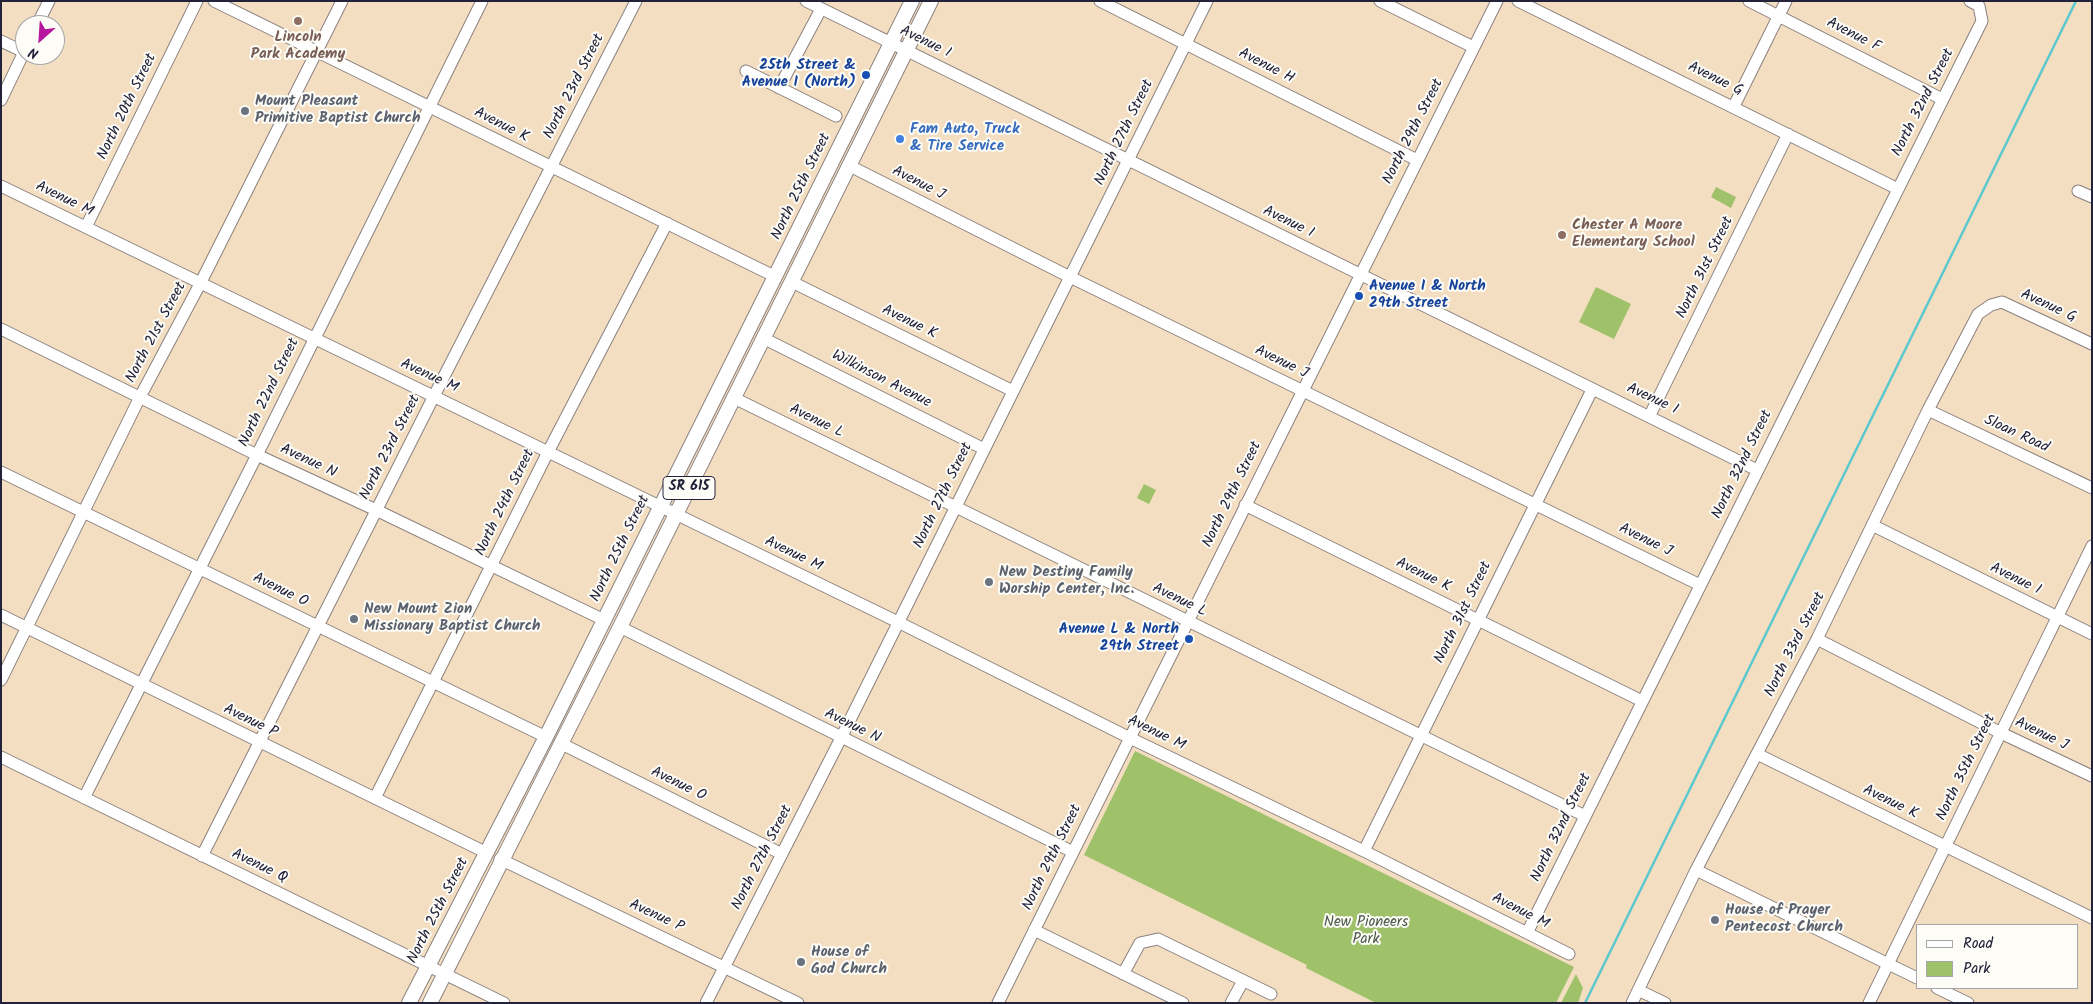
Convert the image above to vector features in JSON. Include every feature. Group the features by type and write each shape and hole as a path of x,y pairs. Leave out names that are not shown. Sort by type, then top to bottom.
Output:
{"main road":[{"name":"North 25th Street","path":"409,1003 546,737 912,1"},
{"name":"SR 615","path":"430,1003 500,860 620,627 931,1"},
{"path":"743,380 742,366 778,296 776,277"},
{"path":"512,837 512,822 549,745 546,737"}],"street":[{"path":"42,15 49,1"},
{"name":"North 20th Street","path":"86,227 197,1"},
{"name":"Avenue K","path":"214,1 550,168 668,223 776,277"},
{"name":"North 21st Street","path":"1,680 85,513 140,397 200,284 342,1"},
{"name":"North 22nd Street","path":"84,798 257,455 428,106 482,1"},
{"name":"North 23rd Street","path":"202,856 317,626 636,1"},
{"name":"Avenue I","path":"806,1 1592,390 1650,415 1757,470"},
{"name":"Avenue H","path":"1100,1 1417,160"},
{"name":"North 27th Street","path":"706,1003 841,738 1207,1"},
{"path":"1380,1 1473,47"},
{"name":"North 29th Street","path":"998,1003 1302,389 1497,1"},
{"name":"Avenue G","path":"1518,1 1734,106 1898,189"},
{"name":"Avenue F","path":"1749,1 1942,99"},
{"path":"1734,106 1786,1"},
{"name":"North 32nd Street","path":"1527,932 1982,21 1981,11 1978,6 1970,1"},
{"path":"779,88 821,8"},
{"path":"1,41 15,47"},
{"path":"1,100 18,65"},
{"path":"746,72 836,116"},
{"name":"North 31st Street","path":"1650,415 1788,134"},
{"name":"Avenue J","path":"850,166 1070,277 1700,585"},
{"name":"Avenue M","path":"1,186 660,508 898,622 1569,954"},
{"path":"2078,191 2092,198"},
{"name":"North 24th Street","path":"375,798 548,452 668,223"},
{"name":"Avenue K","path":"792,282 1013,391"},
{"name":"Avenue G","path":"1991,305 2002,302 2092,344"},
{"name":"North 33rd Street","path":"1632,1003 1696,870 1817,639 1928,410 1978,314 1991,305"},
{"name":"Avenue N","path":"1,329 257,455 604,620"},
{"name":"Wilkinson Avenue","path":"763,338 984,449"},
{"name":"North 31st Street","path":"1364,851 1592,390"},
{"name":"Avenue L","path":"734,398 1420,737 1585,816"},
{"name":"Sloan Road","path":"1928,410 2092,488"},
{"name":"Avenue O","path":"1,472 546,737"},
{"name":"Avenue K","path":"1245,505 1642,701"},
{"name":"Avenue I","path":"1872,525 2092,634"},
{"name":"North 35th Street","path":"1869,1003 2056,616 2092,546"},
{"name":"Avenue P","path":"1,615 487,854"},
{"name":"Avenue N","path":"620,627 1073,852"},
{"name":"Avenue J","path":"1817,639 2001,733 2092,776"},
{"name":"Avenue O","path":"560,743 782,854"},
{"name":"Avenue K","path":"1757,754 2092,918"},
{"name":"Avenue Q","path":"1,757 504,1003"},
{"name":"Avenue P","path":"500,860 798,1003"},
{"path":"1696,870 1916,978"},
{"path":"1034,930 1183,1003"},
{"path":"1123,974 1140,943 1158,939 1271,994"},
{"path":"1231,1003 1243,980"},
{"path":"1939,989 1968,1003"},
{"path":"1638,990 1665,1003"}],"green space":[{"path":"1716,187 1736,197 1731,208 1711,197"},
{"path":"1596,287 1631,304 1614,339 1579,322"},
{"path":"1144,484 1156,490 1149,504 1137,498"},
{"name":"New Pioneers Park","path":"1135,751 1574,967 1556,1003 1376,1003 1306,968 1307,965 1084,855"},
{"path":"1576,974 1583,988 1578,1003 1561,1003"}],"waterway":[{"path":"1585,1003 2076,1"}],"place":[{"name":"Lincoln Park Academy","path":"298,21"},
{"name":"25th Street & Avenue I (North)","path":"866,75"},
{"name":"Mount Pleasant Primitive Baptist Church","path":"245,111"},
{"name":"Fam Auto, Truck & Tire Service","path":"900,139"},
{"name":"Chester A Moore Elementary School","path":"1562,235"},
{"name":"Avenue I & North 29th Street","path":"1359,296"},
{"name":"New Destiny Family Worship Center, Inc.","path":"989,582"},
{"name":"New Mount Zion Missionary Baptist Church","path":"354,619"},
{"name":"Avenue L & North 29th Street","path":"1189,639"},
{"name":"House of Prayer Pentecost Church","path":"1715,920"},
{"name":"House of God Church","path":"801,962"}]}
